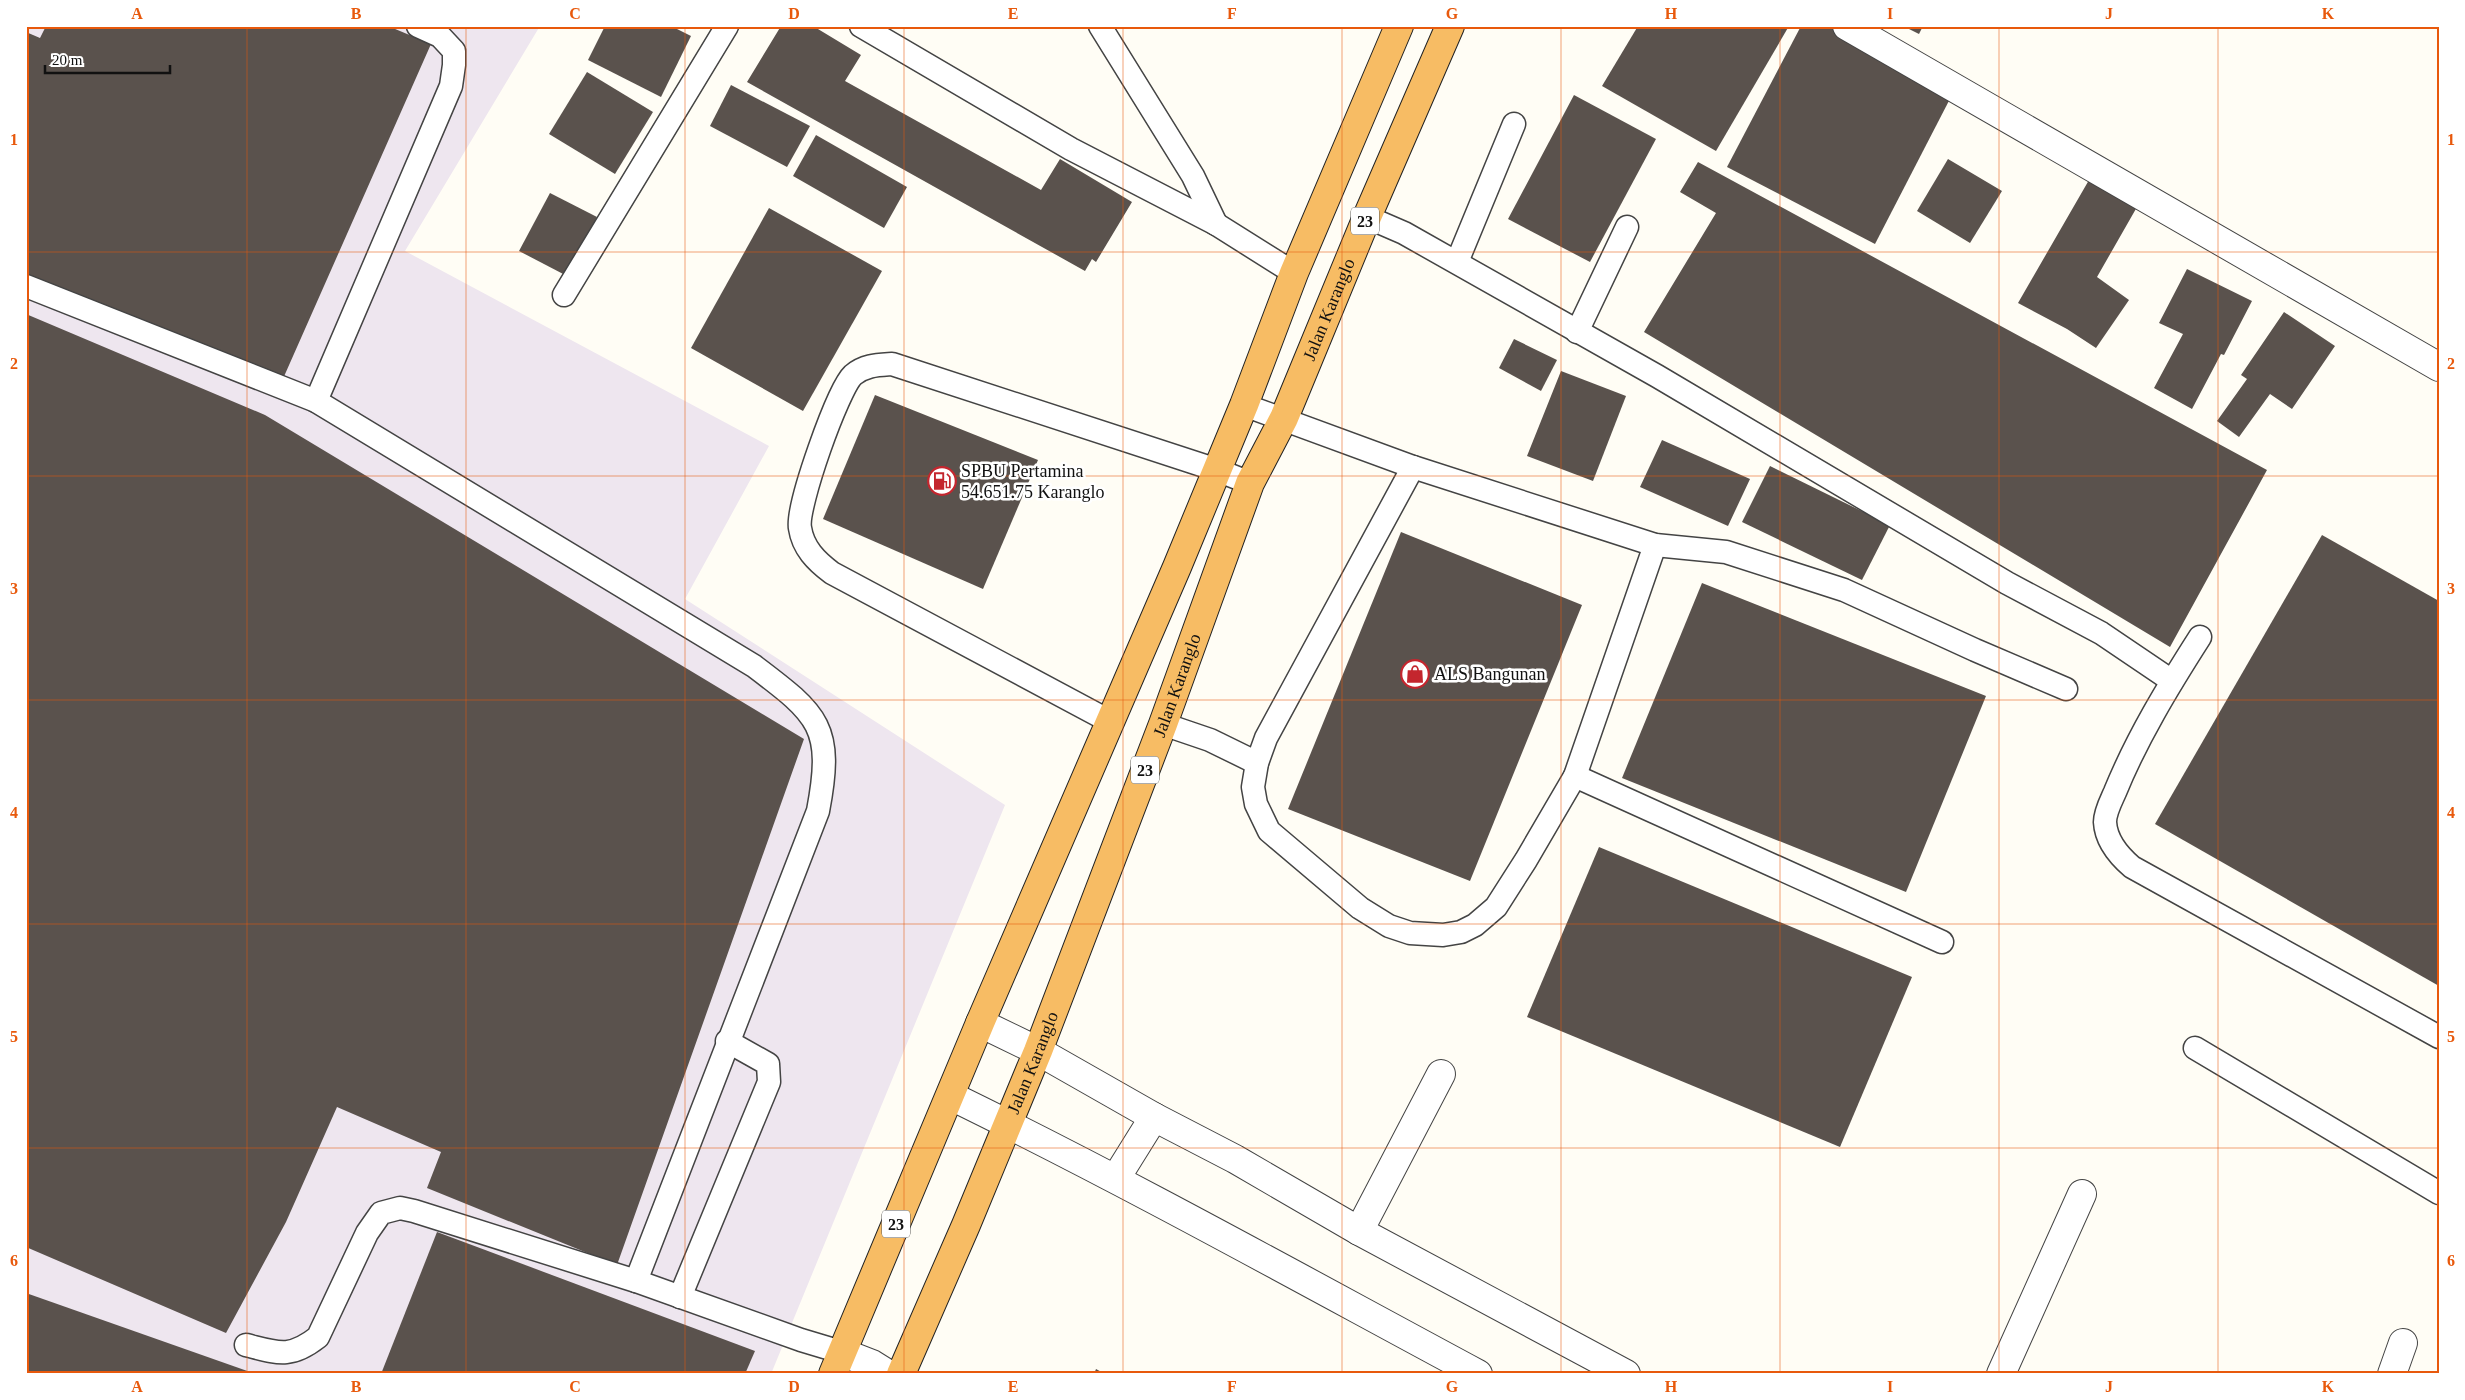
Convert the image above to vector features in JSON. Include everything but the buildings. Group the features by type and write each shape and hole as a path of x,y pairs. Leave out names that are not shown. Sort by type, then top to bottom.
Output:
{"highway":[{"name":"23","path":"837,1363 980,1023 1111,722 1217,470 1294,273 1399,26"},
{"name":"Jalan Karanglo","path":"901,1374 966,1225 1006,1123 1038,1051 1163,724 1250,483 1284,418 1367,217 1450,26"}],"street":[{"path":"1847,26 2439,367"},
{"path":"980,1023 1038,1051 1154,1117 1235,1158 1359,1231 1626,1374"},
{"path":"1359,1231 1441,1074"},
{"path":"950,1096 1116,1178 1191,1221 1478,1374"},
{"path":"1116,1178 1154,1117"},
{"path":"2001,1374 2082,1194"},
{"path":"2392,1374 2403,1343"},
{"path":"837,1363 872,1364 888,1374"}],"lane":[{"path":"316,401 451,86 454,51 440,36 418,26"},
{"path":"564,295 727,26"},
{"path":"861,26 1072,149 1216,224 1294,273"},
{"path":"1100,26 1193,176 1216,224"},
{"path":"1457,262 1514,124"},
{"path":"1367,217 1404,232 1665,381 2007,582 2101,633 2172,681"},
{"path":"1577,332 1627,227"},
{"path":"26,286 316,401 754,666 792,695 810,712 821,734 824,756 823,782 818,811 727,1041 636,1281"},
{"path":"1111,722 832,573 808,551 802,539 799,515 843,388 861,369 874,365 892,364 1217,470 1250,483"},
{"path":"1244,405 1284,418 1332,438 1413,467 1655,545 1726,552 1844,590 2066,689"},
{"path":"1413,467 1266,738 1257,764 1253,787 1256,804 1269,831 1360,908 1389,926 1410,933 1429,935 1460,932 1475,925 1496,907 1526,860 1574,776 1655,545"},
{"path":"2200,637 2172,681 2125,768 2108,809 2105,820 2107,831 2116,851 2132,867 2439,1037"},
{"path":"1163,724 1210,740 1257,764"},
{"path":"1574,776 1942,942"},
{"path":"680,1297 769,1082 768,1064 727,1041"},
{"path":"2195,1048 2439,1194"},
{"path":"246,1345 283,1354 297,1351 318,1337 367,1233 381,1213 391,1208 414,1210 636,1281 801,1340 837,1363"}],"shaded area":[{"path":"26,26 540,26 405,251 769,446 685,599 1005,805 771,1374 26,1374"}],"place":[{"name":"SPBU Pertamina 54.651.75 Karanglo","path":"942,481"},
{"name":"ALS Bangunan","path":"1415,674"}]}
